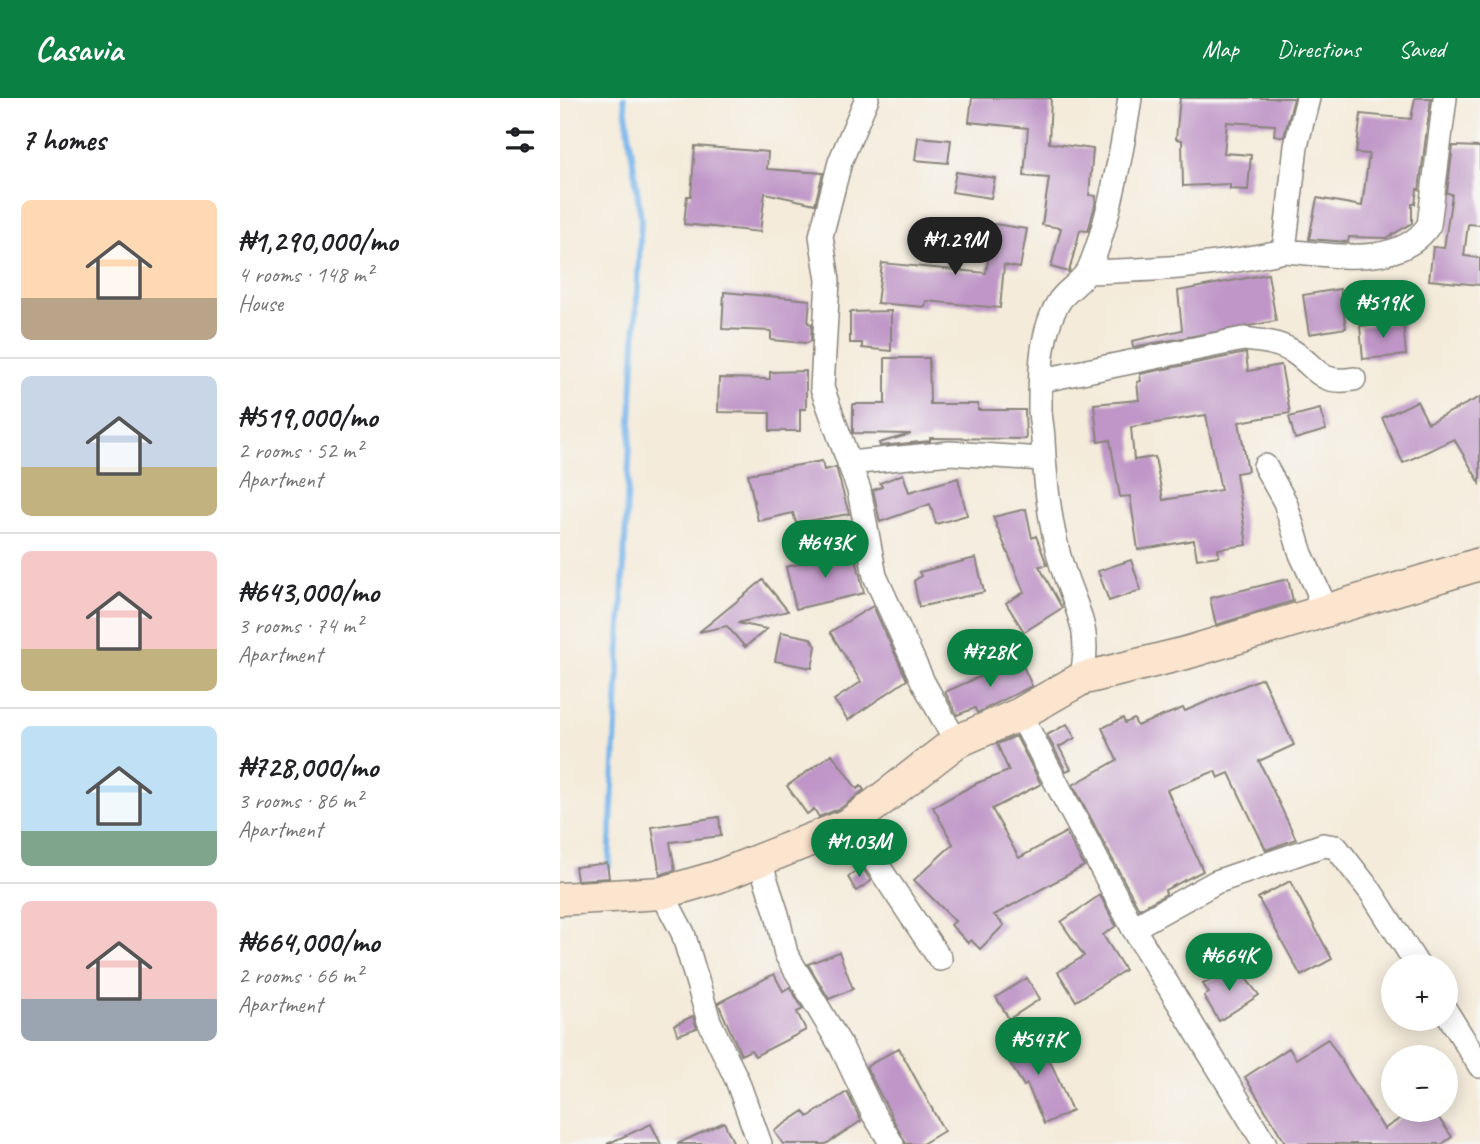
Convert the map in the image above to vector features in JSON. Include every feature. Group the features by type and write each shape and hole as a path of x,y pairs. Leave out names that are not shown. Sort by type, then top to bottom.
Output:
{"street":[{"path":"867,98 841,162 821,236 828,280 822,388 859,490 875,576 923,682 956,742"},
{"path":"1082,679 1088,651 1079,605 1068,587 1058,554 1043,459 1040,410 1044,347 1049,321 1061,299 1088,272 1099,243 1130,98"},
{"path":"1284,251 1296,146 1308,98"},
{"path":"1088,272 1155,270 1246,260 1284,251 1362,256 1393,251 1420,239 1429,225 1445,98"},
{"path":"1043,380 1243,339 1269,341 1293,351 1317,374 1336,382 1354,379"},
{"path":"849,463 950,453 1043,459"},
{"path":"1265,466 1285,502 1301,554 1319,593 1317,611"},
{"path":"560,899 662,893 760,862 850,824 956,742 1020,714 1082,679 1186,653 1317,611 1480,564"},
{"path":"1020,714 1133,928 1254,1121 1265,1144"},
{"path":"850,824 940,959"},
{"path":"1133,928 1216,882 1323,845 1336,847 1364,883 1410,954"},
{"path":"760,862 778,914 786,954 841,1046 873,1113 892,1144"},
{"path":"662,893 683,933 709,1021 737,1080 760,1144"},
{"path":"1458,1030 1480,1066"}],"building":[{"path":"972,98 1051,98 1049,143 1093,149 1089,195 1096,196 1095,205 1088,231 1080,230 1069,272 1051,267 1061,228 1042,225 1049,178 1024,176 1028,128 969,122"},
{"path":"1180,98 1294,98 1284,137 1274,135 1275,125 1227,122 1224,153 1251,155 1248,190 1230,189 1230,184 1183,186 1182,140 1176,139"},
{"path":"1415,98 1431,98 1419,190 1417,189 1415,204 1412,204 1412,223 1387,238 1349,237 1348,242 1309,239 1317,198 1362,206 1369,154 1356,153 1361,114 1411,119"},
{"path":"918,137 951,140 948,163 915,160"},
{"path":"695,146 768,152 767,169 823,173 815,204 765,193 760,232 684,224 687,196 691,196"},
{"path":"1453,146 1480,147 1480,225 1468,224 1464,256 1480,258 1480,285 1429,280 1433,247 1444,248 1452,194 1447,193"},
{"path":"956,172 995,178 991,198 952,192"},
{"path":"994,224 1027,229 1020,268 1004,265 1000,308 926,301 925,307 877,303 882,263 986,273"},
{"path":"1268,274 1276,321 1133,347 1132,341 1182,330 1178,291"},
{"path":"1340,289 1346,328 1309,334 1303,295"},
{"path":"724,292 810,300 808,323 812,324 811,341 771,340 771,331 722,329"},
{"path":"891,311 891,351 862,348 862,343 850,343 850,312"},
{"path":"1403,322 1406,355 1363,359 1360,326"},
{"path":"1246,353 1248,371 1281,365 1290,413 1239,422 1248,471 1236,473 1247,545 1218,549 1219,556 1197,559 1194,540 1138,550 1130,496 1120,497 1110,440 1098,442 1094,404 1139,400 1137,382 1141,381 1140,374","holes":["1206,415 1221,490 1163,500 1155,457 1134,460 1131,427"]},
{"path":"885,358 929,358 930,404 978,404 978,410 1025,410 1026,439 930,438 930,441 880,446 879,443 911,434 853,433 853,404 885,404"},
{"path":"806,371 806,409 800,409 800,431 770,431 770,413 718,412 719,378 770,379 770,372"},
{"path":"1480,397 1480,483 1454,439 1403,463 1382,418 1417,401 1428,423"},
{"path":"1320,409 1326,430 1295,439 1289,417"},
{"path":"822,461 824,470 836,467 849,514 796,523 793,513 758,521 748,474"},
{"path":"903,474 909,492 958,478 967,515 936,524 930,504 880,522 873,490 882,487 880,483"},
{"path":"1026,509 1032,538 1036,536 1047,565 1039,566 1062,608 1024,632 1006,603 1024,592 993,517"},
{"path":"854,550 864,593 796,609 786,567"},
{"path":"976,558 984,592 919,607 914,581 921,576 919,572"},
{"path":"1131,560 1141,590 1109,601 1098,571"},
{"path":"1288,579 1293,601 1216,625 1210,598"},
{"path":"763,580 788,611 737,623 767,629 745,647 727,626 699,632"},
{"path":"873,606 907,680 848,720 834,700 861,682 830,632"},
{"path":"781,632 810,638 816,646 812,668 775,661"},
{"path":"1020,659 1032,686 977,713 975,708 957,715 945,692"},
{"path":"1262,678 1294,745 1259,761 1296,839 1266,850 1229,773 1218,778 1215,771 1167,790 1203,871 1165,890 1166,894 1139,909 1073,785 1117,760 1102,728 1123,718 1125,723 1134,719 1137,726 1183,708 1185,711"},
{"path":"1067,724 1075,738 1059,747 1071,769 1066,771 1047,735"},
{"path":"1016,736 1041,784 992,809 1019,858 1066,832 1084,866 994,915 1004,925 980,949 971,940 968,943 951,925 955,921 914,880 953,844 933,807 977,783 1009,771 997,744"},
{"path":"832,754 857,789 861,786 864,790 841,808 819,817 814,809 807,814 787,786"},
{"path":"719,817 721,836 670,842 675,870 660,875 652,827"},
{"path":"607,863 609,878 577,880 575,867"},
{"path":"862,867 871,881 856,891 848,877"},
{"path":"1290,881 1332,959 1301,976 1258,898"},
{"path":"1100,895 1116,926 1103,935 1125,970 1076,1001 1058,972 1084,956 1061,922"},
{"path":"839,952 853,989 829,999 808,964"},
{"path":"1237,967 1259,995 1219,1021 1204,996 1209,993 1203,984"},
{"path":"774,974 783,991 790,987 803,1009 797,1012 806,1030 755,1056 751,1050 741,1055 718,1003"},
{"path":"1027,978 1040,999 1009,1019 996,997"},
{"path":"693,1016 697,1028 678,1035 674,1025"},
{"path":"1031,1031 1051,1063 1072,1111 1044,1124 1027,1084 1024,1086 1001,1049"},
{"path":"1328,1039 1384,1129 1395,1122 1441,1122 1452,1137 1442,1144 1286,1144 1245,1077 1289,1048 1296,1059"},
{"path":"899,1048 944,1131 922,1144 906,1144 866,1067"},
{"path":"847,1092 861,1121 826,1144 783,1144 774,1131 804,1111 808,1117"},
{"path":"724,1122 734,1144 677,1144"},
{"path":"651,1124 661,1144 607,1144"}],"waterway":[{"path":"609,866 641,218 624,98"}]}
